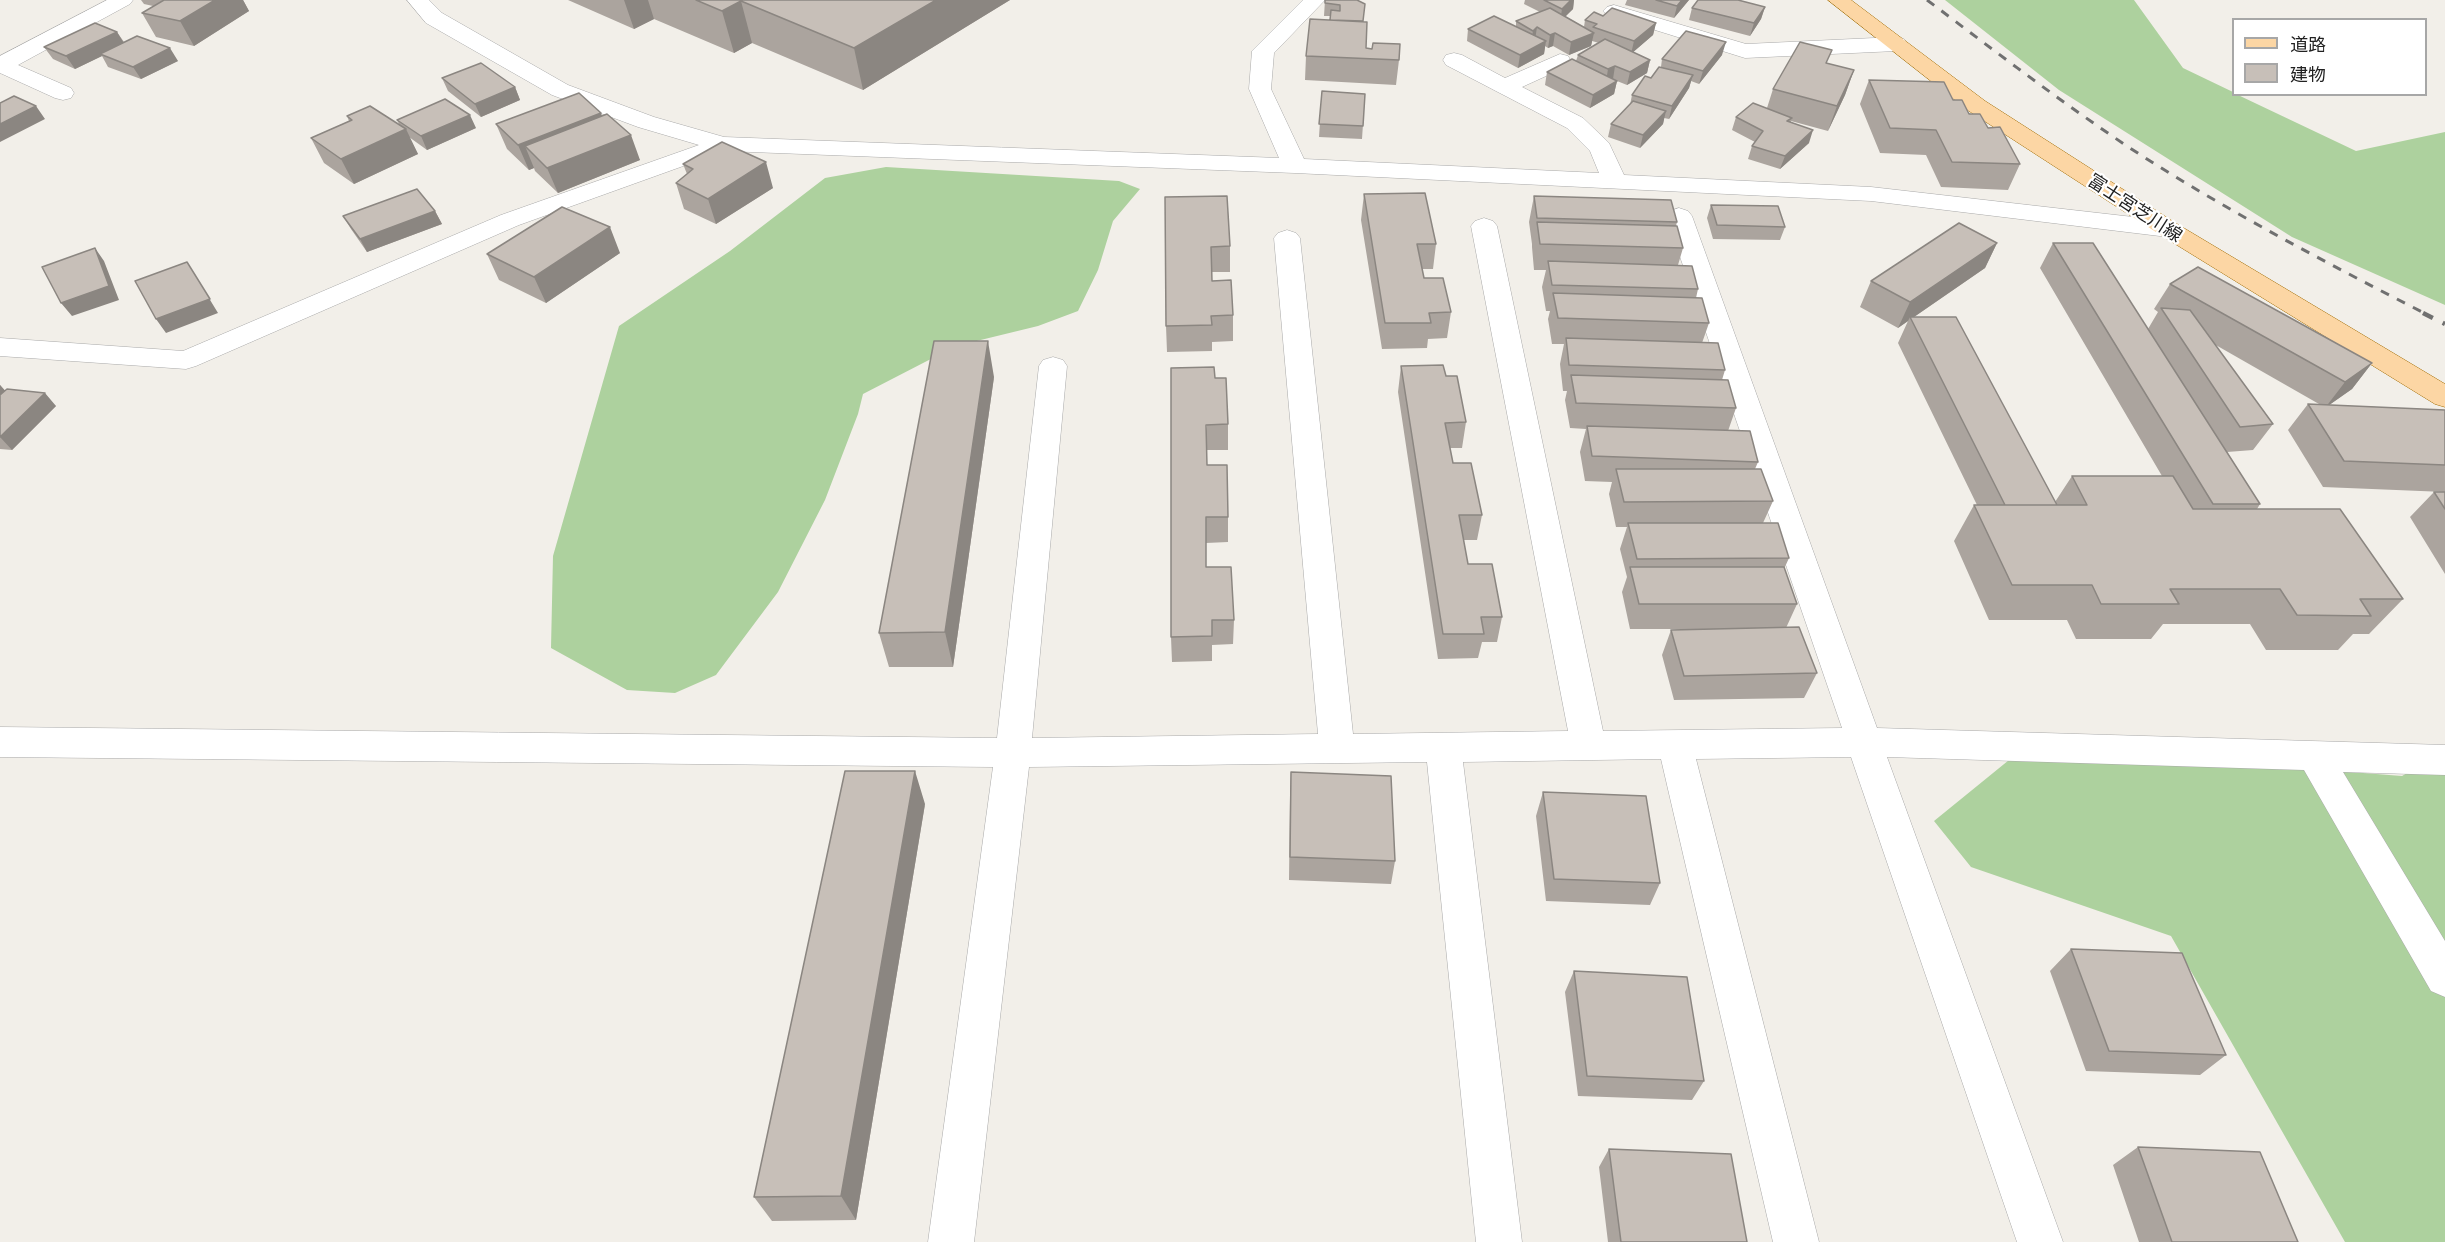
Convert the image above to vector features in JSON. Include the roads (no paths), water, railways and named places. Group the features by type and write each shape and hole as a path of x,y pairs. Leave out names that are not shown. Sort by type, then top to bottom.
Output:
{"main road":[{"name":"富士宮芝川線","path":"1838,0 1977,106 2168,229 2445,397"}],"street":[{"path":"0,65 123,0"},
{"path":"417,0 434,18 560,90 646,122 723,144 1295,166 1871,194 2168,229"},
{"path":"1295,166 1260,89 1263,51 1315,0"},
{"path":"1614,11 1745,51 1896,44"},
{"path":"1454,60 1575,123 1601,148 1615,182"},
{"path":"1505,86 1560,61"},
{"path":"0,65 63,93"},
{"path":"0,347 186,360 510,220 723,144"},
{"path":"1679,216 2040,1242"},
{"path":"1484,226 1588,746"},
{"path":"1287,238 1337,749"},
{"path":"951,1242 1012,753 1053,366"},
{"path":"0,742 1012,753 1863,741 2445,760"},
{"path":"1676,744 1796,1242"},
{"path":"1443,747 1499,1242"},
{"path":"2314,756 2445,978"}],"railway":[{"path":"1927,0 2080,114 2133,150 2278,236 2426,314"},
{"path":"2423,313 2445,324"}]}
